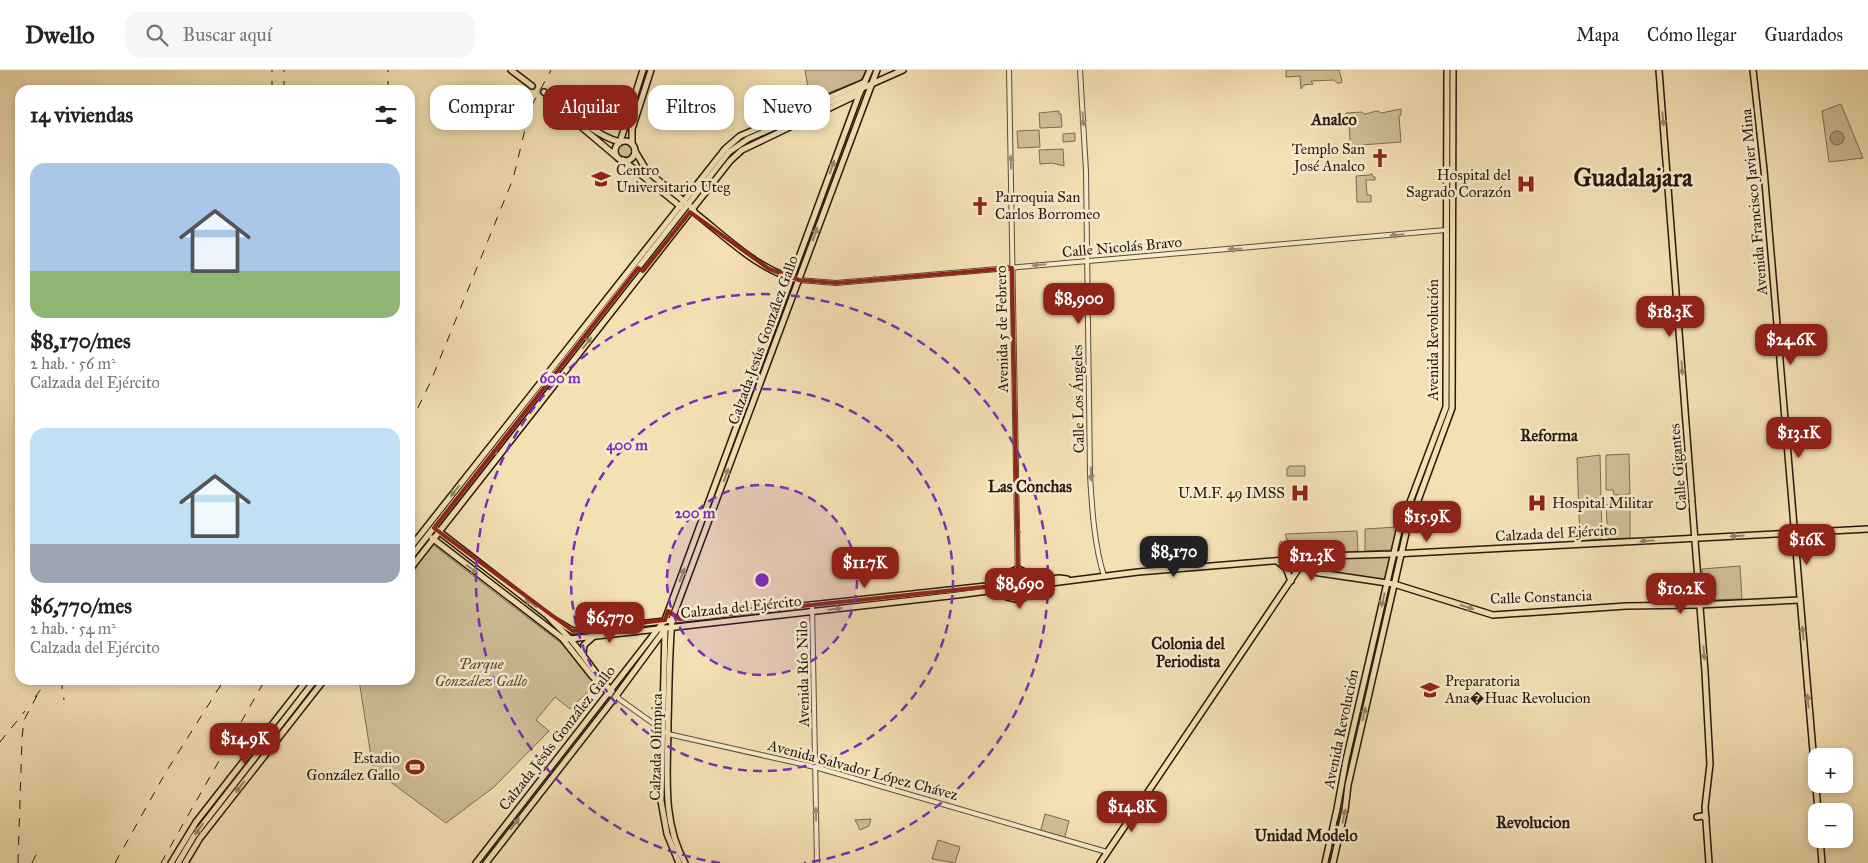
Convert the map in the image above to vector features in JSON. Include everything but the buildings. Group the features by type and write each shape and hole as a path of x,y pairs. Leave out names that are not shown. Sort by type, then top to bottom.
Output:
{"main road":[{"path":"511,70 533,85 517,70"},
{"path":"617,156 615,148 620,142 643,70"},
{"path":"651,70 632,130 632,144 634,151 647,171 688,207"},
{"path":"758,132 864,82 870,70"},
{"name":"Calzada Jesús González Gallo","path":"486,863 617,697 675,613 877,70"},
{"path":"830,104 903,70"},
{"name":"Avenida Revolución","path":"1325,863 1346,760 1400,525 1446,407 1447,70"},
{"name":"Avenida Revolución","path":"1333,863 1346,810 1348,786 1408,524 1452,408 1453,70"},
{"name":"Calle Gigantes","path":"1659,70 1696,539 1710,764 1706,797 1709,863"},
{"name":"Avenida Francisco Javier Mina","path":"1753,70 1762,143 1817,803"},
{"path":"864,82 872,84"},
{"name":"Calzada Jesús González Gallo","path":"476,863 665,620 864,82"},
{"path":"830,107 859,95 872,84"},
{"path":"632,144 626,141 614,140 584,122 544,93 603,146 688,207 756,260 769,269 799,280"},
{"path":"415,552 681,218 705,173 729,144 765,130"},
{"path":"704,188 742,150 780,130"},
{"path":"758,132 762,140"},
{"path":"747,136 752,145"},
{"path":"415,541 698,196 722,160 747,136"},
{"path":"603,146 607,142 614,140"},
{"path":"623,160 632,157 634,151"},
{"path":"722,160 727,164"},
{"path":"705,173 717,167"},
{"path":"717,167 723,170"},
{"path":"415,563 641,269"},
{"name":"Avenida Salvador López Chávez","path":"429,524 548,616 570,639 610,691"},
{"name":"Calzada del Ejército","path":"562,638 570,639 813,612 1018,585 1219,564 1298,559 1300,551 1306,548 1325,556 1401,554 1868,529"},
{"name":"Avenida Salvador López Chávez","path":"423,531 562,638 592,676 617,697"},
{"path":"1100,863 1291,581 1301,565 1298,559"},
{"path":"1276,560 1286,568 1291,581"},
{"name":"Calle Constancia","path":"1301,565 1315,573 1387,582 1493,615 1626,606 1700,605 1800,600"},
{"path":"1018,570 1027,573 1032,584 1029,595 1019,600 1010,599 1002,587 1006,574 1018,570"},
{"name":"Calzada del Ejército","path":"548,616 573,631 812,604 1002,587"},
{"path":"672,603 675,613 680,619"},
{"name":"Calzada Olímpica","path":"672,619 666,733 661,785 662,812 667,836 679,863"},
{"name":"Calzada Olímpica","path":"665,620 668,811 674,840 684,863"},
{"path":"586,661 582,650 584,644 592,637 602,635"},
{"path":"178,863 194,836 284,715 304,685"},
{"path":"171,863 196,822 311,685"},
{"path":"185,863 200,838 320,685"},
{"path":"284,715 291,722"},
{"path":"1697,817 1702,816 1706,818"},
{"path":"1821,848 1822,863"}],"street":[{"name":"Avenida 5 de Febrero","path":"1009,70 1018,585"},
{"name":"Calle Los Ángeles","path":"1080,70 1086,171 1090,475 1092,508 1100,564 1104,576"},
{"name":"Calle Nicolás Bravo","path":"799,280 836,283 1446,230"},
{"name":"Avenida Río Nilo","path":"812,604 817,863"},
{"name":"Avenida Salvador López Chávez","path":"617,697 666,733 816,767 1107,852"}],"highlighted area":[{"path":"690,212 769,269 799,280 836,283 1012,268 1018,569 1006,574 1002,585 680,619 668,611 665,620 573,631 434,528 638,268 643,271"}],"green space":[{"path":"805,70 866,70 861,80 830,92 830,85 808,85"},
{"path":"1286,70 1339,70 1342,81 1337,83 1334,80 1311,81 1313,84 1304,85 1301,89 1300,76 1286,77"},
{"path":"1841,104 1863,158 1829,162 1822,111"},
{"path":"1401,109 1401,115 1399,116 1401,142 1348,146 1350,139 1346,113 1362,112 1364,114 1378,111 1381,113"},
{"path":"1059,111 1062,127 1040,128 1039,113"},
{"path":"1039,130 1040,147 1018,148 1017,131"},
{"path":"1075,133 1075,141 1063,142 1063,134"},
{"path":"625,143 630,145 632,150 630,155 625,157 620,155 618,150 620,145"},
{"path":"1063,149 1064,166 1052,163 1040,164 1039,150"},
{"path":"1370,174 1375,177 1375,180 1366,180 1367,195 1371,195 1371,202 1357,202 1356,176"},
{"path":"1629,454 1630,494 1614,495 1613,490 1606,490 1606,455"},
{"path":"1600,455 1602,539 1580,541 1577,458"},
{"path":"1289,466 1305,466 1305,476 1287,476 1287,468"},
{"path":"1614,500 1630,500 1630,538 1608,539 1606,505 1614,505"},
{"path":"1397,527 1391,550 1365,551 1365,529"},
{"path":"1357,531 1358,551 1330,553 1324,552 1309,543 1293,545 1287,540 1285,534"},
{"path":"1281,541 1292,551 1291,555 1279,556 1279,544"},
{"name":"Parque González Gallo","path":"433,545 562,644 596,684 570,709 555,697 536,720 549,731 494,787 446,823 373,769 360,685 415,685 415,569 417,567 415,567"},
{"path":"1305,552 1322,559 1390,556 1385,580 1311,569 1300,559 1302,553"},
{"path":"1740,566 1742,599 1705,600 1702,569"},
{"path":"1045,814 1069,821 1064,840 1040,833"},
{"path":"871,819 869,826 860,830 855,820"},
{"path":"938,840 960,847 955,863 932,859"}],"shaded area":[{"path":"1834,131 1840,131 1844,138 1840,145 1834,145 1830,141 1830,135"}],"tunnel":[{"path":"533,87 543,94"}],"railway":[{"path":"272,70 272,85"},
{"path":"284,70 284,85"},
{"path":"388,70 388,85"},
{"path":"415,414 430,383 513,179 530,109 551,70"},
{"path":"35,697 44,685"},
{"path":"62,685 64,700"},
{"path":"115,863 166,772 221,685"},
{"path":"161,863 262,685"},
{"path":"18,863 24,720 39,692"},
{"path":"0,742 25,711"},
{"path":"1328,863 1338,817"},
{"path":"32,863 37,853"}],"place":[{"name":"Templo San José Analco","path":"1380,158"},
{"name":"Centro Universitario Uteg","path":"601,179"},
{"name":"Hospital del Sagrado Corazón","path":"1526,184"},
{"name":"Parroquia San Carlos Borromeo","path":"980,206"},
{"name":"U.M.F. 49 IMSS","path":"1300,493"},
{"name":"Hospital Militar","path":"1537,503"},
{"name":"Preparatoria Ana�Huac Revolucion","path":"1430,690"},
{"name":"Estadio González Gallo","path":"415,767"}],"district":[{"name":"Analco","path":"1334,119"},
{"name":"Guadalajara","path":"1633,177"},
{"name":"Reforma","path":"1549,435"},
{"name":"Las Conchas","path":"1030,486"},
{"name":"Colonia del Periodista","path":"1188,652"},
{"name":"Revolucion","path":"1533,822"},
{"name":"Unidad Modelo","path":"1306,835"}]}
